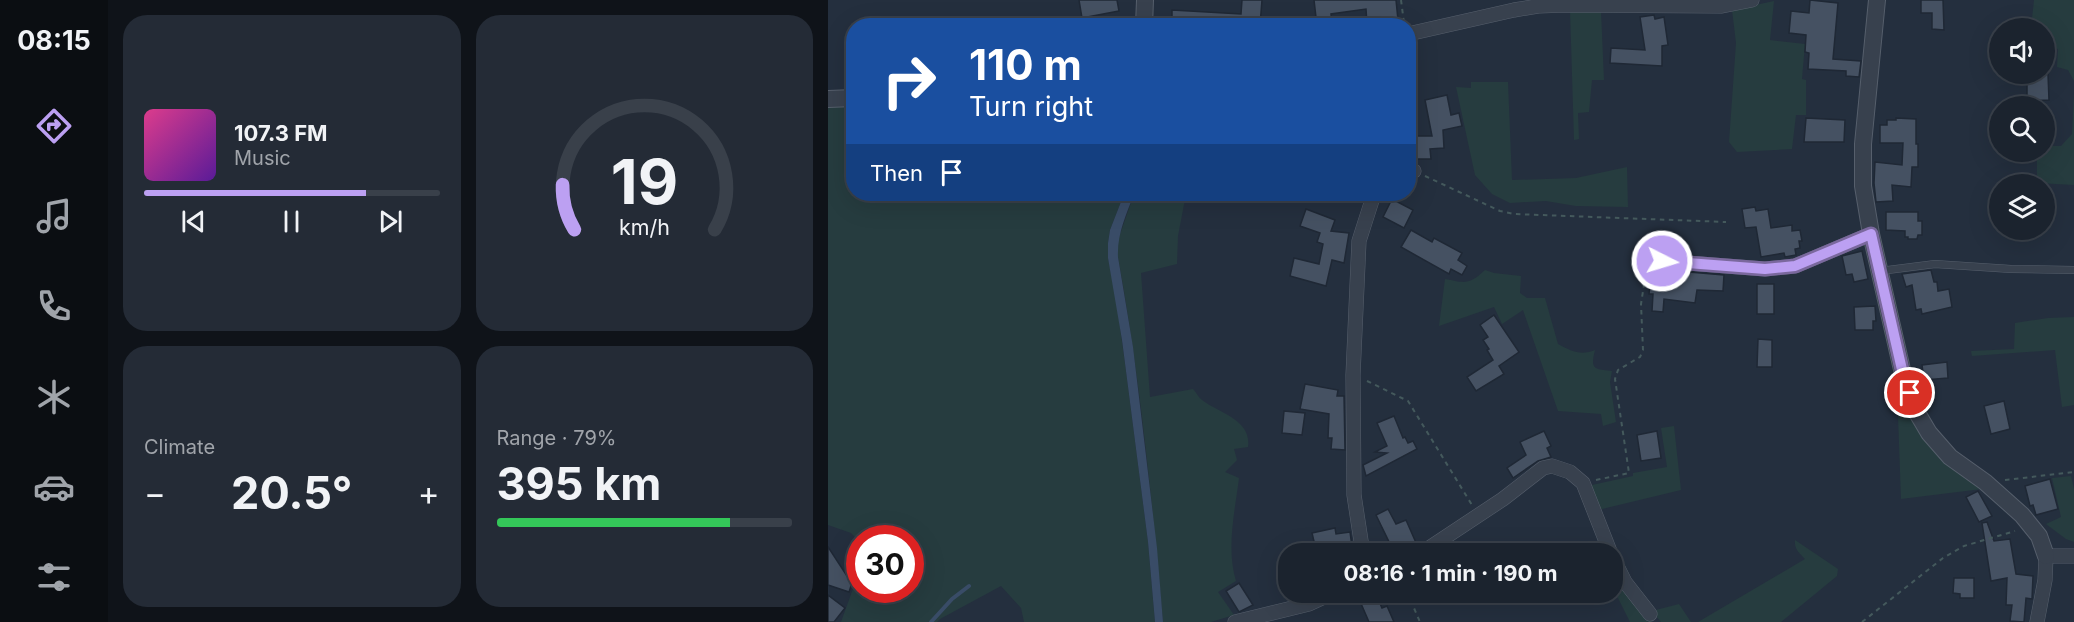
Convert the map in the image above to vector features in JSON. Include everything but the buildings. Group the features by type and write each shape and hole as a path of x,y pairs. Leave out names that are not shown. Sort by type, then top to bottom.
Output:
{"street":[{"path":"1144,18 1145,0"},
{"path":"1416,32 1538,6 1564,4 1722,6 1752,0"},
{"path":"1877,0 1863,144 1863,186 1871,234 1903,374 1916,411 1929,433 1950,458 1985,482 2032,526 2039,536 2046,556 2045,580 2037,622"},
{"path":"828,99 846,98"},
{"path":"1361,543 1354,495 1353,375 1359,241 1372,201"},
{"path":"1662,261 1765,269 1795,266 1871,234"},
{"path":"1436,543 1543,468 1552,466 1570,472 1583,483 1607,543"},
{"path":"2046,556 2074,556"},
{"path":"1623,578 1650,614"},
{"path":"1235,622 1311,603"}],"lane":[{"path":"1880,271 1935,264 2074,270"}],"path":[{"path":"1401,0 1404,18"},
{"path":"1416,173 1500,211 1514,214 1726,222"},
{"path":"1583,483 1629,473 1615,379 1618,370 1640,357 1643,350 1641,303 1648,259 1662,261"},
{"path":"1353,375 1408,401 1441,451 1478,515"},
{"path":"1985,482 2074,472"},
{"path":"1862,622 1942,558 1983,539 2032,526"},
{"path":"1412,603 1420,622"}],"green space":[{"path":"2034,0 2074,0 2074,81 2068,70 2057,67 2055,18 2032,18"},
{"path":"1774,1 1770,40 1805,44 1802,79 1806,80 1806,115 1796,115 1792,149 1737,152 1729,142 1736,43 1732,10"},
{"path":"1570,10 1601,11 1604,80 1592,80 1589,112 1578,113 1579,139 1574,140"},
{"path":"1471,82 1508,82 1512,180 1576,178 1627,167 1628,207 1576,206 1546,201 1510,203 1492,194 1475,175 1456,87 1471,88"},
{"path":"2074,92 2074,185 2055,184 2055,174 2037,174 2037,162 2055,162 2055,146 2061,146 2072,134"},
{"path":"846,105 846,201 1121,201 1110,230 1108,258 1126,371 1148,542 1155,622 1024,622 1021,608 1001,586 937,622 841,622 848,603 924,603 924,525 846,525 846,531 828,525 828,106"},
{"path":"1132,201 1185,201 1178,236 1177,264 1141,273 1150,397 1193,389 1202,400 1240,424 1248,438 1248,447 1234,449 1237,460 1225,472 1239,478 1232,543 1236,581 1218,592 1234,615 1211,622 1163,622 1145,439 1117,243"},
{"path":"1485,270 1521,276 1520,293 1527,298 1545,298 1558,344 1576,352 1585,353 1595,350 1593,365 1597,369 1612,371 1610,382 1616,422 1603,426 1601,414 1558,411 1523,310 1502,324 1494,307 1439,326 1445,279 1466,282"},
{"path":"2074,317 2074,405 2062,407 2055,350 1972,356 1971,351 2014,349 2015,323"},
{"path":"1897,388 1901,391 1982,489 1901,499"},
{"path":"1674,426 1681,490 1598,510 1591,491 1592,485 1633,476 1633,473 1667,467 1661,428"},
{"path":"2071,476 2074,489 2074,542 2066,539 2046,524 2061,517 2052,478"},
{"path":"1795,540 1838,569 1837,576 1781,622 1698,622 1805,559 1796,549"},
{"path":"1623,585 1652,622 1630,622 1620,603 1623,603"},
{"path":"1679,604 1691,622 1661,622 1652,611"}],"water":[{"path":"1121,201 1131,201 1121,232 1118,257 1133,347 1157,548 1163,622 1155,622 1148,542 1122,340 1108,258 1110,230"}],"waterway":[{"path":"931,622 952,599 969,586"}],"route":[{"path":"1662,261 1765,269 1795,266 1871,234 1903,374 1910,393"}]}
